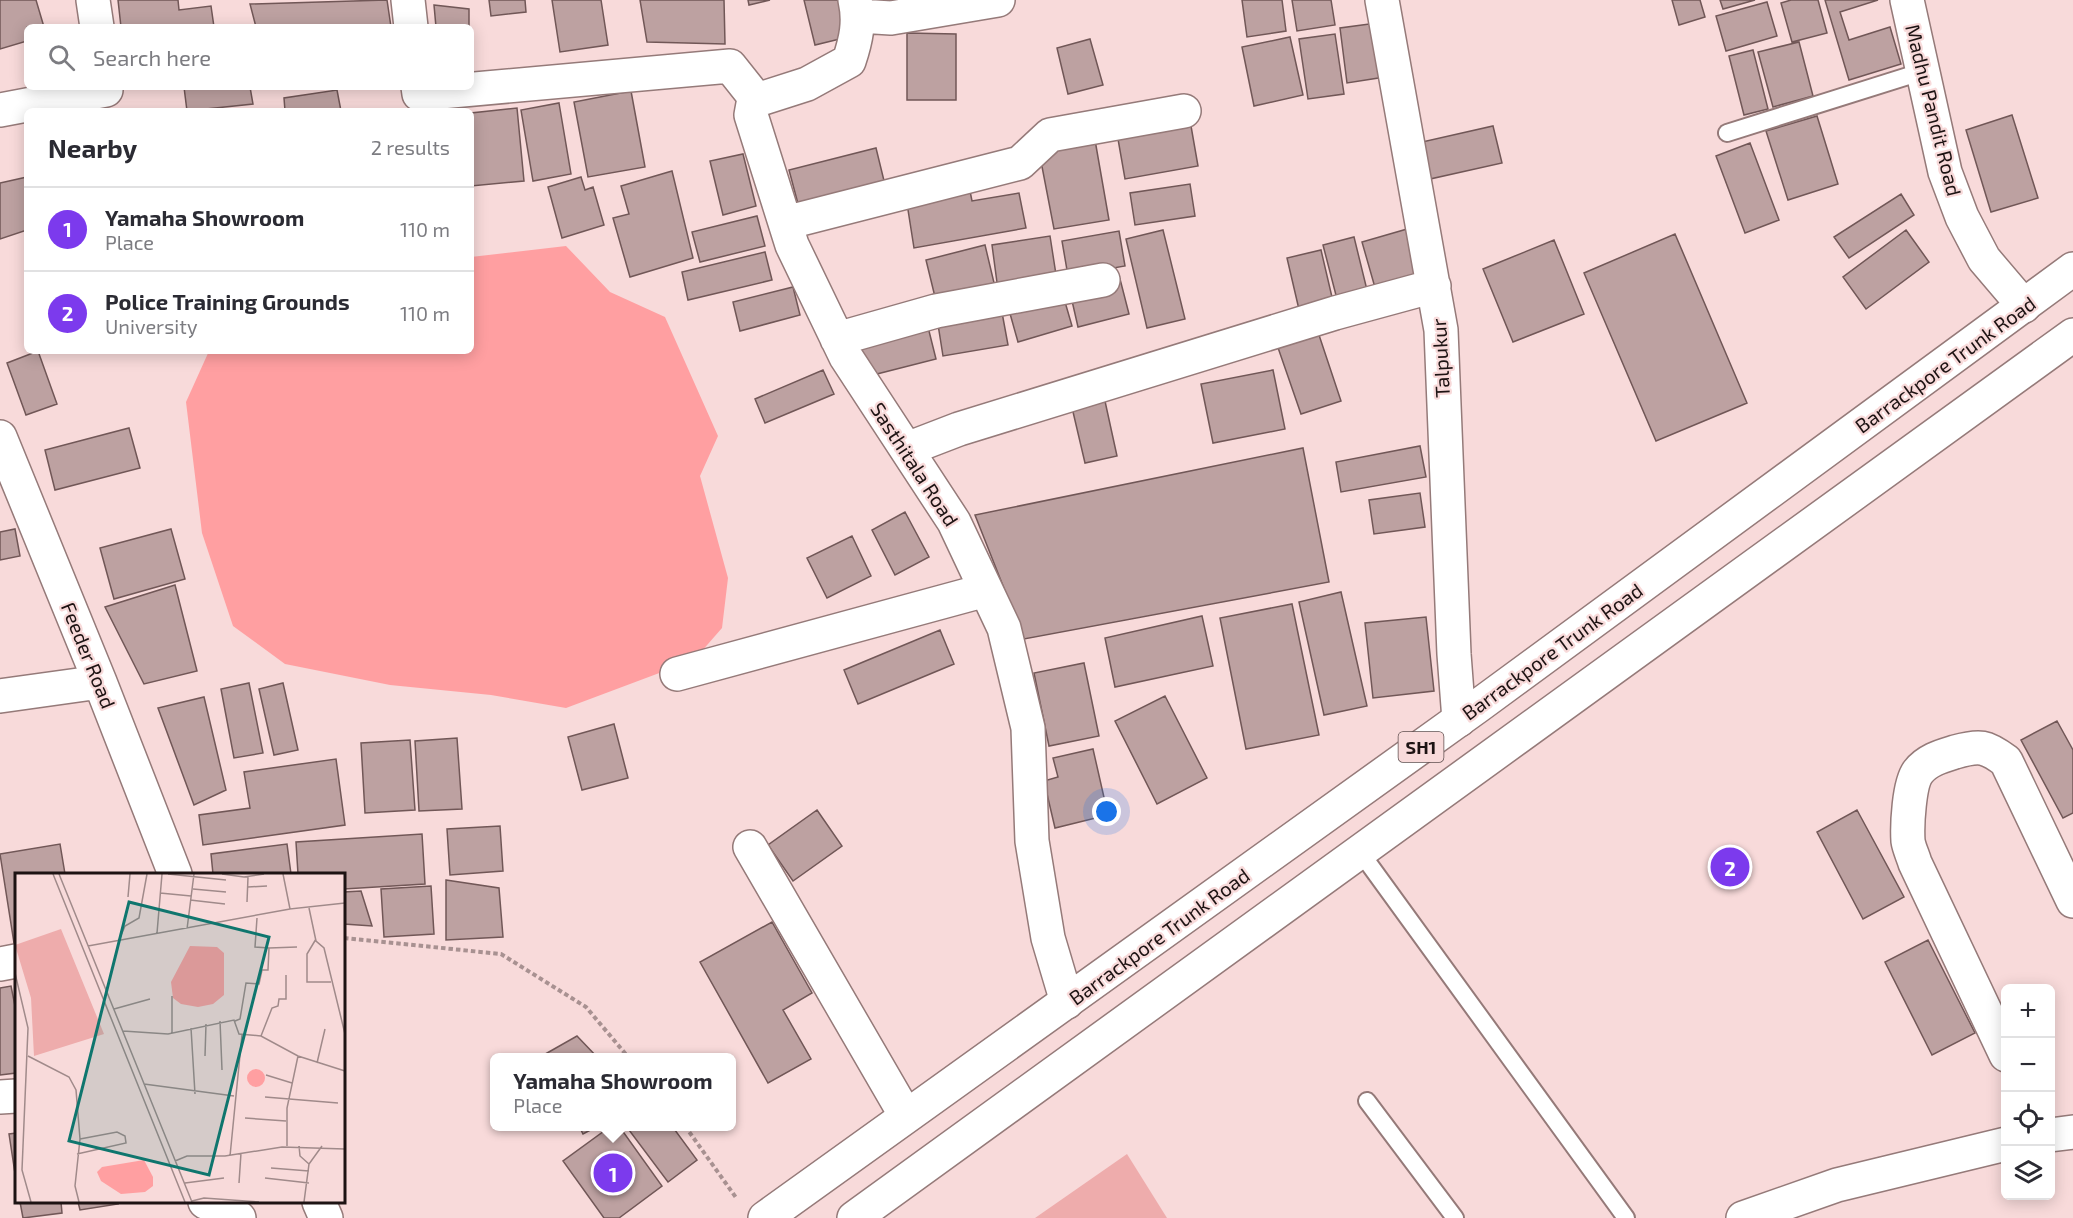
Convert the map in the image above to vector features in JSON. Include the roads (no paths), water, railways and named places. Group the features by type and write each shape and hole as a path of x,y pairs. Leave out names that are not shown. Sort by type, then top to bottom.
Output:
{"street":[{"path":"93,0 97,24"},
{"path":"408,0 411,24"},
{"path":"474,89 730,66 757,100 807,84 849,61 855,44 857,8 891,18 998,0"},
{"name":"Talpukur","path":"1382,0 1441,330 1454,654 1459,720"},
{"name":"Madhu Pandit Road","path":"1907,0 1945,172 1962,217 1984,259 2025,306"},
{"path":"0,110 106,90"},
{"path":"418,90 419,94 463,90"},
{"name":"Sasthitala Road","path":"757,100 751,107 751,115 792,245 846,357 954,522 1004,628 1028,728 1032,841 1048,938 1067,1002"},
{"path":"785,223 1020,163 1050,135 1184,111"},
{"name":"Barrackpore Trunk Road","path":"765,1218 1459,720 2073,269"},
{"path":"837,339 936,311 1103,280"},
{"path":"907,449 959,429 1335,313 1434,286"},
{"name":"SH1","path":"854,1218 1361,853 2073,335"},
{"name":"Feeder Road","path":"0,437 175,873"},
{"path":"1639,589 1663,632"},
{"path":"677,674 986,591"},
{"path":"0,696 100,682"},
{"path":"2001,1045 1915,864 1908,842 1910,803 1919,771 1937,757 1974,747 1992,750 2006,761 2073,901"},
{"path":"750,847 906,1116"},
{"path":"0,964 15,961"},
{"path":"0,1097 15,1096"},
{"path":"2055,1134 2073,1132"},
{"path":"1743,1218 1837,1185 2001,1145"},
{"path":"207,1203 239,1218"},
{"path":"319,1203 326,1218"}],"lane":[{"path":"1727,134 1924,71"},
{"path":"1361,853 1626,1218"},
{"path":"1367,1101 1455,1218"}],"place":[{"name":"Police Training Grounds","path":"1730,867"},
{"name":"Yamaha Showroom","path":"613,1173"}]}
